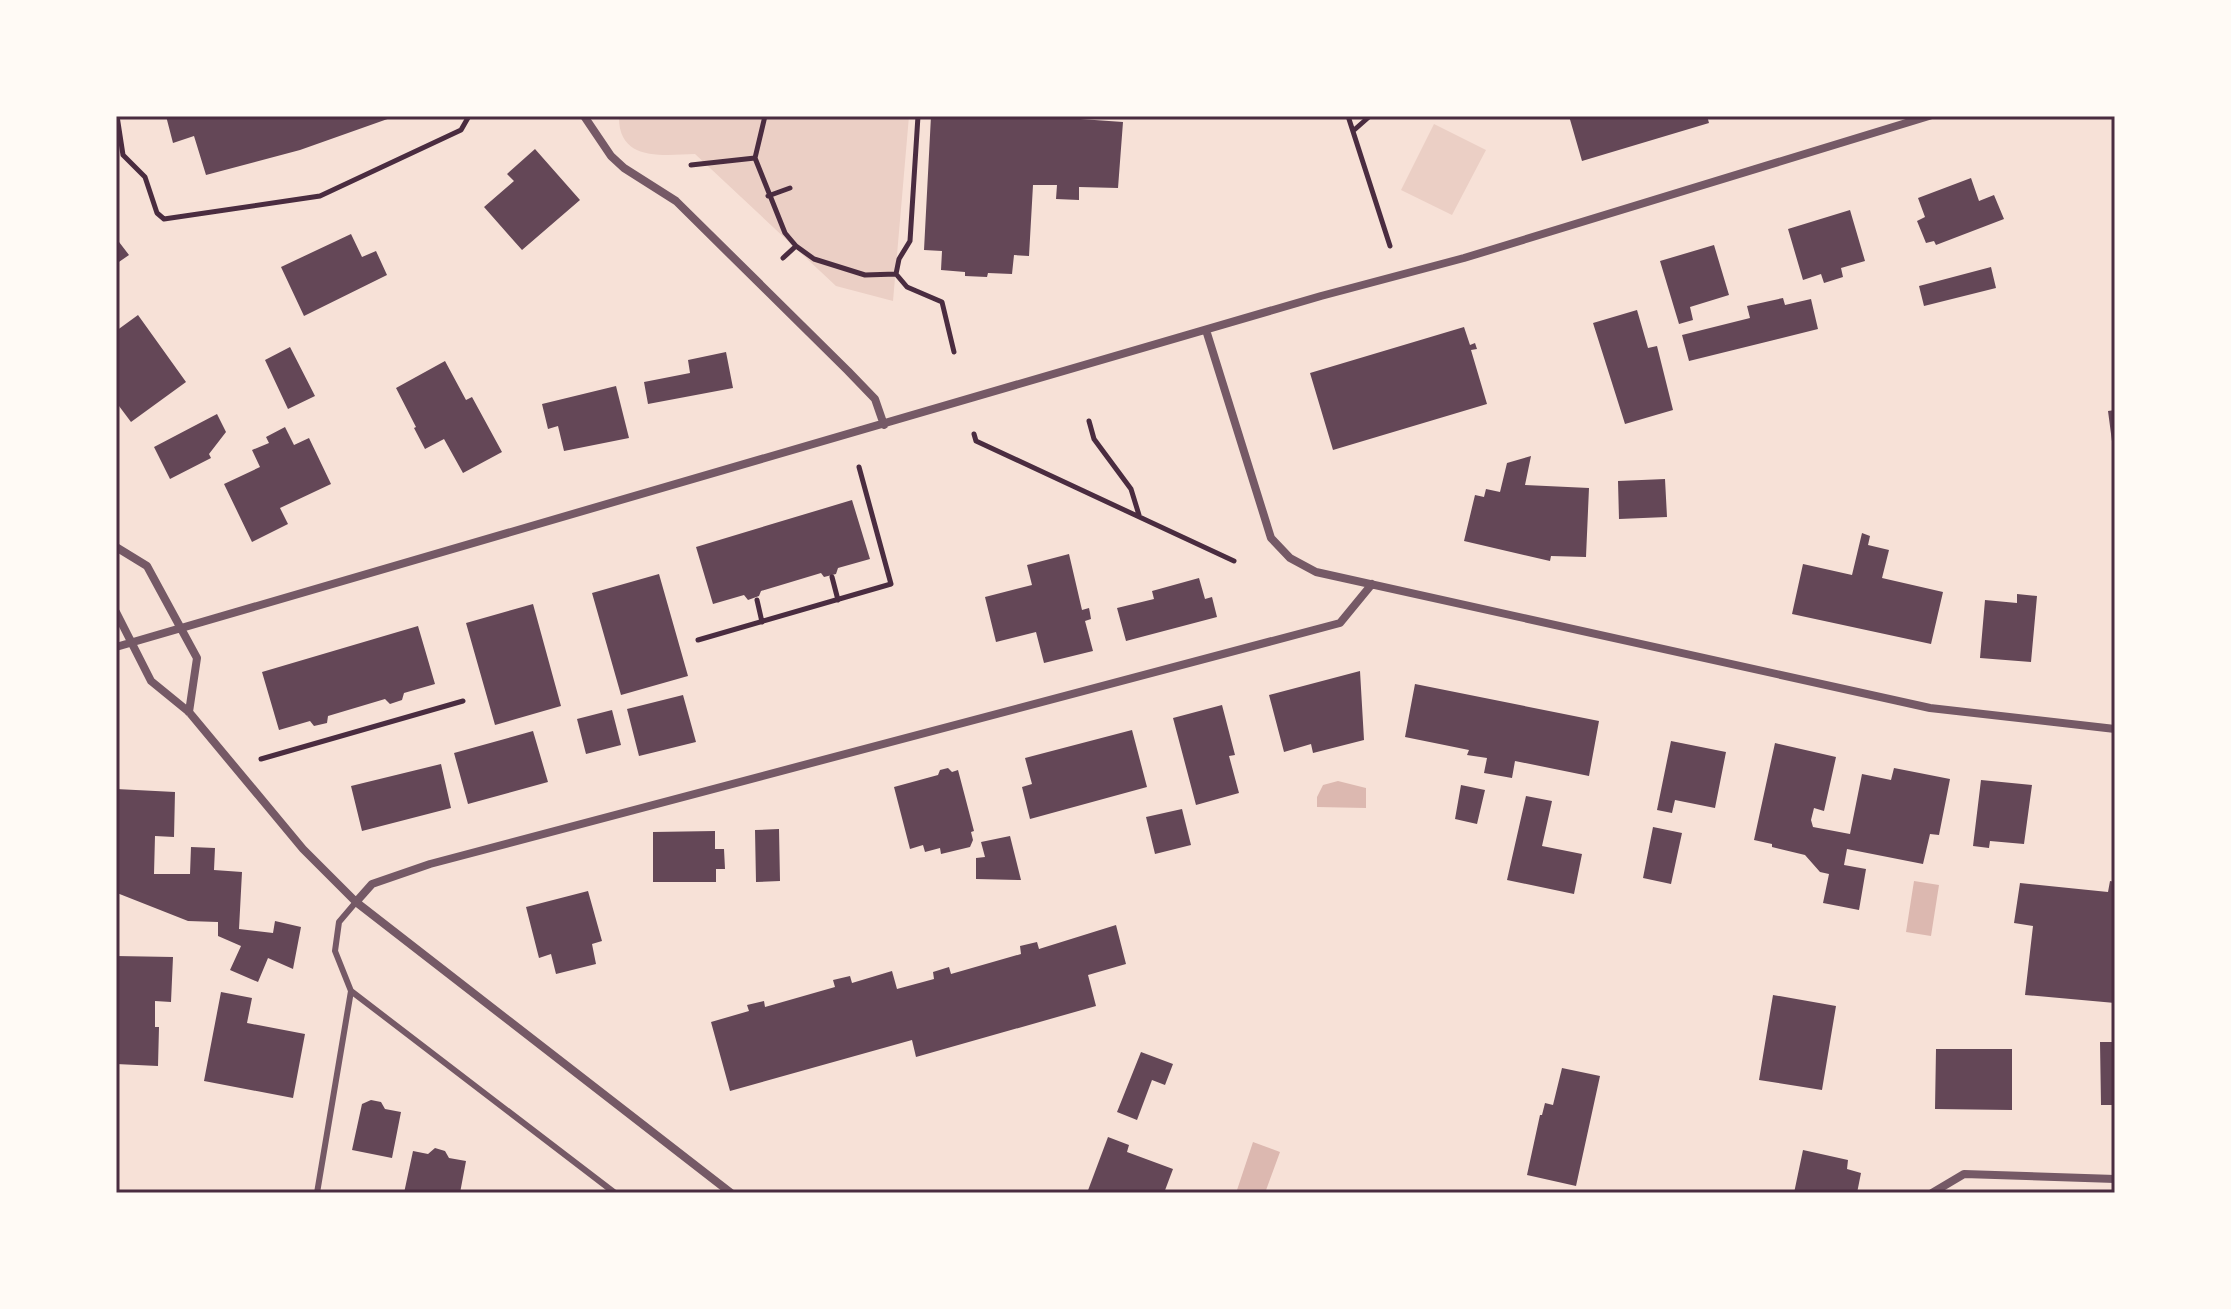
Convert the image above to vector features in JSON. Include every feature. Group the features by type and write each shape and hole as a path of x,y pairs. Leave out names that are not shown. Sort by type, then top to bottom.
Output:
{"street":[{"path":"584,116 611,156 624,168 676,201 857,380 875,399 884,425"},
{"path":"116,647 1321,296 1451,262 1929,116"},
{"path":"1206,330 1271,538 1290,558 1316,572 1930,708 2115,729"},
{"path":"116,548 147,566 197,658 189,712"},
{"path":"356,902 372,884 430,864 1340,623 1372,584"},
{"path":"116,612 151,681 189,712 303,849 356,902 731,1193"},
{"path":"1932,1193 1964,1174 2115,1179"}],"lane":[{"path":"356,902 339,922 335,951 351,991 615,1193"},
{"path":"317,1193 351,991"}],"path":[{"path":"117,116 123,155 145,177 157,213 164,219 320,196 461,130 469,116"},
{"path":"765,116 755,158 785,233 814,259 865,275 896,274"},
{"path":"896,274 899,259 910,241 918,116"},
{"path":"1348,116 1390,246"},
{"path":"1353,131 1370,116"},
{"path":"691,165 755,158"},
{"path":"768,196 790,188"},
{"path":"783,258 796,246"},
{"path":"896,274 907,287 942,302 954,352"},
{"path":"1089,421 1094,439 1131,489 1140,516"},
{"path":"974,434 976,441 1234,561"},
{"path":"698,640 891,584 859,467"},
{"path":"832,577 838,600"},
{"path":"757,600 762,622"},
{"path":"261,759 463,701"}],"shaded area":[{"path":"619,116 909,116 893,301 836,286 695,154 657,155 634,149 621,131"},
{"path":"1434,124 1486,150 1452,215 1401,190"},
{"path":"1338,781 1366,788 1366,808 1317,807 1317,797 1323,785"},
{"path":"1914,881 1939,885 1931,936 1906,932"},
{"path":"1253,1142 1280,1152 1265,1193 1236,1193"}],"building":[{"path":"166,116 396,116 300,150 206,175 194,136 173,143"},
{"path":"931,116 1038,116 1123,122 1118,188 1079,187 1079,200 1056,199 1057,185 1033,185 1029,256 1014,255 1012,274 965,276 965,272 941,270 942,251 924,250"},
{"path":"1569,116 1707,116 1709,123 1582,161"},
{"path":"535,149 580,200 522,250 484,207 514,181 507,174"},
{"path":"1971,178 1979,201 1994,195 2004,219 1936,245 1934,241 1926,243 1917,221 1925,217 1918,198"},
{"path":"1850,210 1865,261 1841,268 1843,277 1824,283 1821,274 1803,280 1788,229"},
{"path":"351,234 362,257 376,251 387,275 304,316 281,267"},
{"path":"116,238 129,255 116,264"},
{"path":"1714,245 1729,295 1690,307 1693,320 1679,324 1660,261"},
{"path":"1991,267 1996,288 1924,306 1919,286"},
{"path":"1783,298 1785,305 1811,299 1818,329 1689,361 1682,335 1750,318 1747,306"},
{"path":"1637,310 1648,348 1657,346 1673,410 1625,424 1593,323"},
{"path":"138,315 186,382 131,422 116,402 116,331"},
{"path":"1464,327 1470,345 1475,343 1477,349 1471,350 1487,404 1333,450 1310,373"},
{"path":"290,347 315,396 288,409 265,360"},
{"path":"726,352 733,388 648,404 644,382 690,373 688,360"},
{"path":"445,361 466,400 472,397 502,452 463,473 444,439 425,449 396,388"},
{"path":"616,386 629,438 564,451 558,426 548,429 542,404"},
{"path":"2115,410 2115,449 2113,449 2108,411"},
{"path":"217,414 226,432 209,454 211,458 170,479 154,447"},
{"path":"285,427 294,445 309,438 331,484 280,508 288,524 252,542 224,484 260,467 252,450 269,443 266,437"},
{"path":"1531,456 1525,485 1589,488 1586,557 1551,556 1550,561 1464,541 1475,495 1484,497 1486,489 1500,492 1507,463"},
{"path":"1665,479 1667,517 1619,519 1618,481"},
{"path":"852,500 870,559 838,568 836,574 824,577 821,573 761,591 759,596 748,600 744,595 713,604 696,547"},
{"path":"1862,533 1870,536 1868,545 1889,550 1882,578 1943,592 1931,644 1792,614 1803,564 1852,575"},
{"path":"1069,554 1082,610 1089,608 1091,619 1085,621 1093,651 1044,663 1036,632 996,642 985,597 1032,585 1027,565"},
{"path":"659,574 688,676 621,695 592,593"},
{"path":"1199,578 1205,599 1212,597 1217,617 1126,641 1117,608 1154,599 1152,591"},
{"path":"2017,594 2037,596 2031,662 1980,658 1985,600 2017,603"},
{"path":"533,604 561,706 495,725 466,623"},
{"path":"418,626 435,684 404,693 402,700 390,704 385,699 328,716 327,723 314,726 310,721 279,730 262,672"},
{"path":"1360,671 1364,740 1313,753 1311,744 1284,752 1269,695"},
{"path":"1415,684 1599,721 1589,776 1515,761 1512,778 1484,773 1487,758 1467,755 1469,750 1405,737"},
{"path":"683,695 696,742 639,756 627,709"},
{"path":"1222,705 1235,755 1229,756 1239,793 1196,805 1173,718"},
{"path":"612,710 621,745 586,754 577,719"},
{"path":"1132,730 1147,787 1030,819 1022,787 1032,784 1025,758"},
{"path":"533,731 548,782 468,804 454,753"},
{"path":"1671,741 1726,752 1715,808 1675,800 1672,813 1657,810"},
{"path":"1775,743 1836,757 1824,811 1814,808 1813,827 1850,834 1862,774 1891,780 1894,768 1950,779 1939,835 1930,834 1923,864 1847,849 1844,865 1866,869 1859,910 1823,903 1829,874 1820,872 1805,855 1754,840"},
{"path":"441,764 451,808 362,831 351,786"},
{"path":"948,768 952,772 958,770 974,831 971,832 973,840 970,847 941,854 940,848 925,852 923,845 910,849 894,787 938,775 940,770"},
{"path":"1981,780 2032,785 2024,844 1990,841 1989,848 1973,846"},
{"path":"1461,785 1485,790 1477,824 1455,819"},
{"path":"116,789 175,792 174,837 155,836 154,874 190,874 191,847 215,848 214,870 242,872 239,929 273,933 275,921 301,927 293,969 268,958 258,982 230,970 241,946 218,936 218,922 188,921 117,893"},
{"path":"1526,796 1552,801 1542,846 1582,854 1574,894 1507,880"},
{"path":"1182,809 1191,845 1155,854 1146,817"},
{"path":"1653,827 1682,833 1671,884 1643,878"},
{"path":"779,829 780,881 756,882 755,830"},
{"path":"715,831 715,849 724,849 725,869 716,869 716,882 653,882 653,832"},
{"path":"1010,836 1021,880 976,879 976,858 985,857 981,842"},
{"path":"2110,881 2115,882 2115,1003 2025,995 2033,926 2014,923 2020,883 2108,892"},
{"path":"588,891 602,941 592,944 596,964 556,974 551,954 539,958 526,907"},
{"path":"1116,925 1126,964 1088,975 1096,1006 916,1057 912,1040 730,1091 711,1022 749,1011 747,1005 764,1001 765,1007 835,987 833,980 850,976 852,983 892,971 897,989 934,979 933,972 949,967 951,974 1021,954 1020,946 1037,942 1039,949"},
{"path":"116,956 173,957 171,1002 155,1001 155,1027 159,1027 158,1066 116,1064"},
{"path":"221,992 252,998 247,1023 305,1034 293,1098 204,1081"},
{"path":"1773,995 1836,1006 1822,1090 1759,1080"},
{"path":"2100,1042 2115,1042 2115,1105 2101,1105"},
{"path":"1936,1049 2012,1049 2012,1110 1935,1109"},
{"path":"1141,1052 1173,1064 1165,1085 1152,1080 1137,1120 1117,1112"},
{"path":"1562,1068 1600,1076 1576,1186 1527,1175 1540,1115 1545,1103 1553,1105"},
{"path":"371,1100 381,1102 385,1109 401,1112 392,1158 352,1150 362,1104"},
{"path":"1108,1137 1129,1145 1127,1152 1173,1169 1164,1193 1087,1193"},
{"path":"435,1148 445,1151 449,1158 466,1161 460,1193 404,1193 413,1151 428,1154"},
{"path":"1803,1150 1848,1160 1847,1169 1861,1173 1857,1193 1794,1193"}]}
